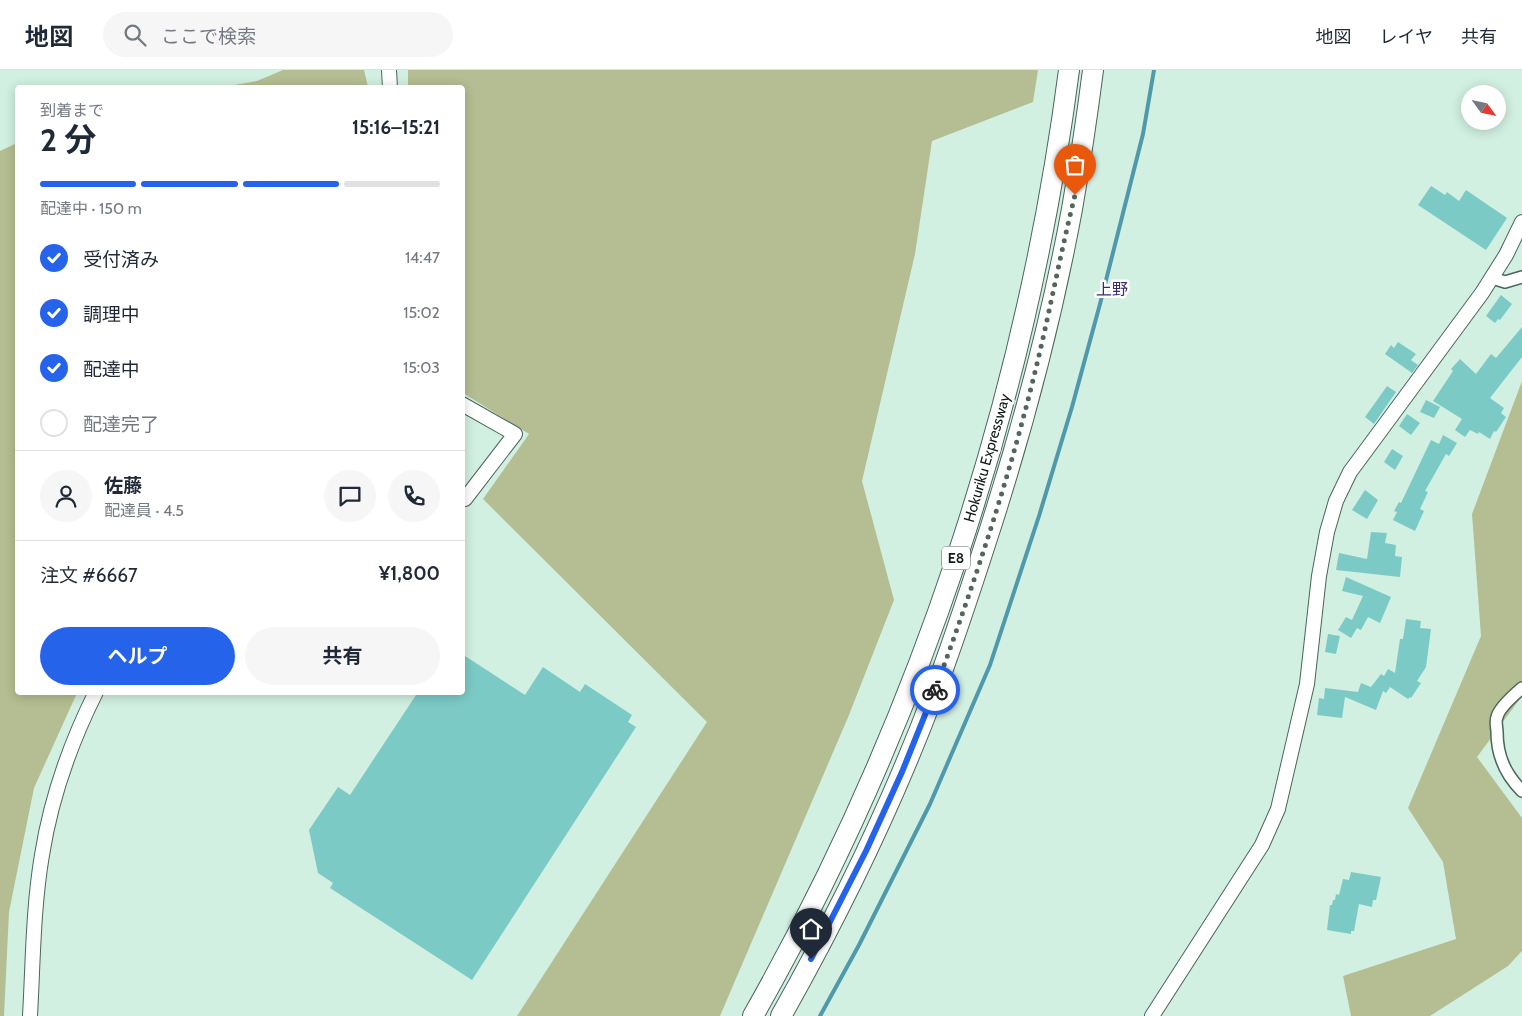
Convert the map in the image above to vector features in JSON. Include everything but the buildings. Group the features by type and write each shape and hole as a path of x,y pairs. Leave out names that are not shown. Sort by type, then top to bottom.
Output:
{"highway":[{"name":"Hokuriku Expressway","path":"753,1016 840,849 879,763 936,616 966,531 1010,376 1030,291 1048,206 1069,70"},
{"name":"Hokuriku Expressway","path":"781,1016 830,924 902,772 934,695 965,608 1012,461 1034,377 1072,210 1093,70"},
{"path":"1072,210 1087,150 1098,70"}],"street":[{"path":"389,70 390,85"},
{"path":"1152,1016 1262,845 1278,809 1307,684 1319,576 1327,532 1336,501 1350,472 1492,278 1522,222"},
{"path":"1492,278 1504,282 1522,277"},
{"path":"465,406 514,434 465,499"},
{"path":"1522,688 1497,716 1496,731 1496,746 1502,765 1511,779 1522,790"},
{"path":"30,1016 42,856 54,799 70,749 95,695"}],"green space":[{"path":"283,70 364,70 368,85 234,85 257,81"},
{"path":"408,70 1038,70 1033,102 932,141 915,254 862,481 894,600 849,715 720,1016 517,1016 707,722 483,499 529,434 465,394 465,85 408,85"},
{"path":"15,144 15,695 76,695 34,788 9,912 4,1016 0,1016 0,151"},
{"path":"1522,381 1522,696 1477,757 1522,818 1522,951 1508,966 1430,1016 1351,1016 1343,976 1456,939 1443,862 1408,808 1481,636 1472,514"}],"waterway":[{"path":"820,1016 859,945 930,804 990,665 1039,516 1072,407 1143,134 1154,70"}],"way so far":[{"path":"935,690 965,608 1012,461 1034,377 1075,195"}],"district":[{"name":"上野","path":"1112,289"}],"route":[{"path":"811,959 866,851 902,772 935,690"}]}
